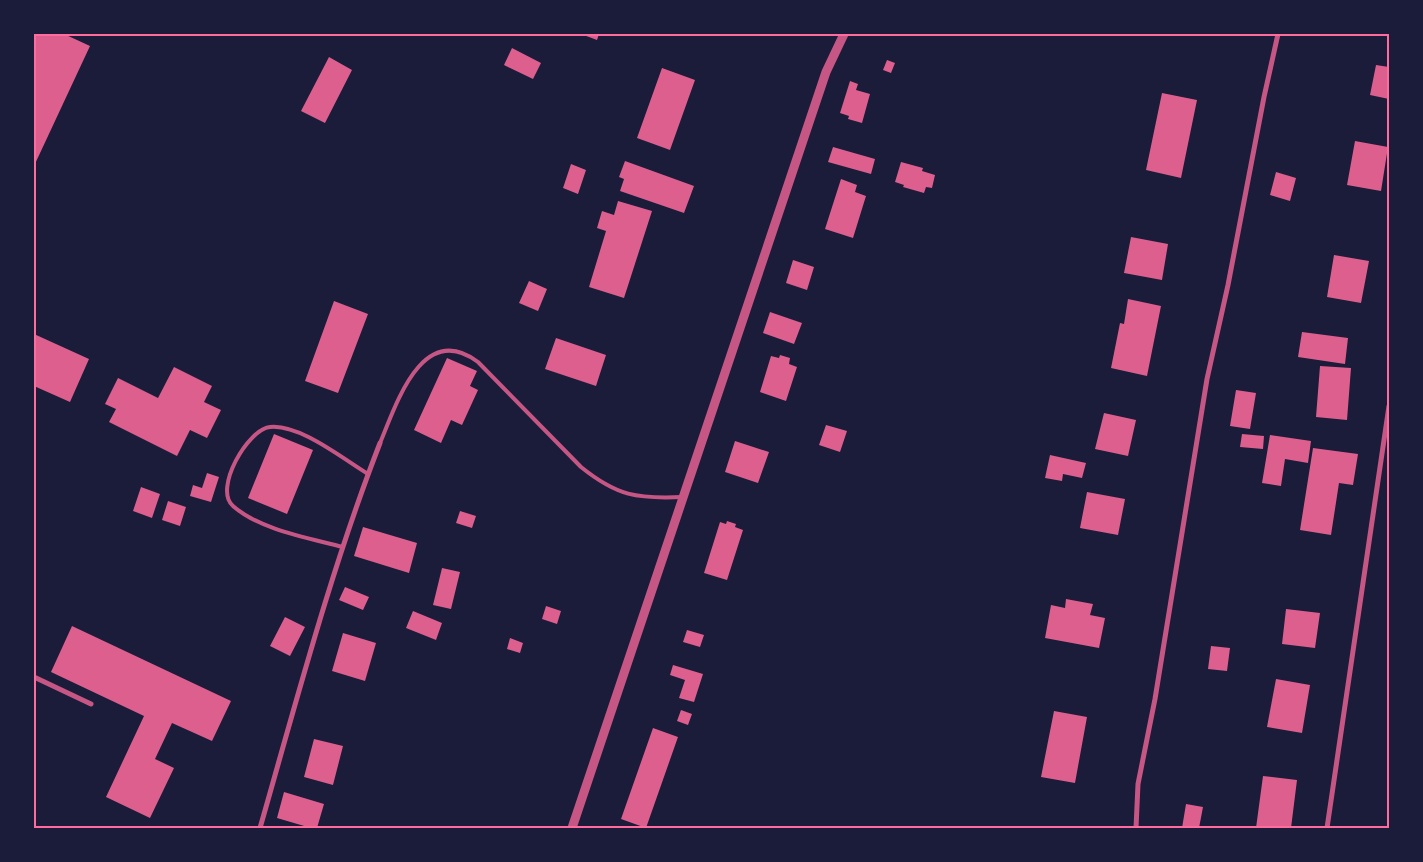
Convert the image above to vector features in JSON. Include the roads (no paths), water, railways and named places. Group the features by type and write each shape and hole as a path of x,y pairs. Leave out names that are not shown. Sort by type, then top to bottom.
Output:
{"street":[{"path":"572,828 826,72 844,34"},
{"path":"1136,828 1138,784 1158,680 1207,379 1228,285 1278,34"},
{"path":"1327,828 1389,406"},
{"path":"260,828 343,547 380,443"},
{"path":"34,677 91,704"}],"lane":[{"path":"380,443 406,382 415,370 442,350 459,351 478,362 593,477 615,489 638,497 683,496"},
{"path":"343,547 268,525 246,515 231,505 228,497 229,479 234,464 246,445 263,429 281,427 302,434 368,474"}]}
